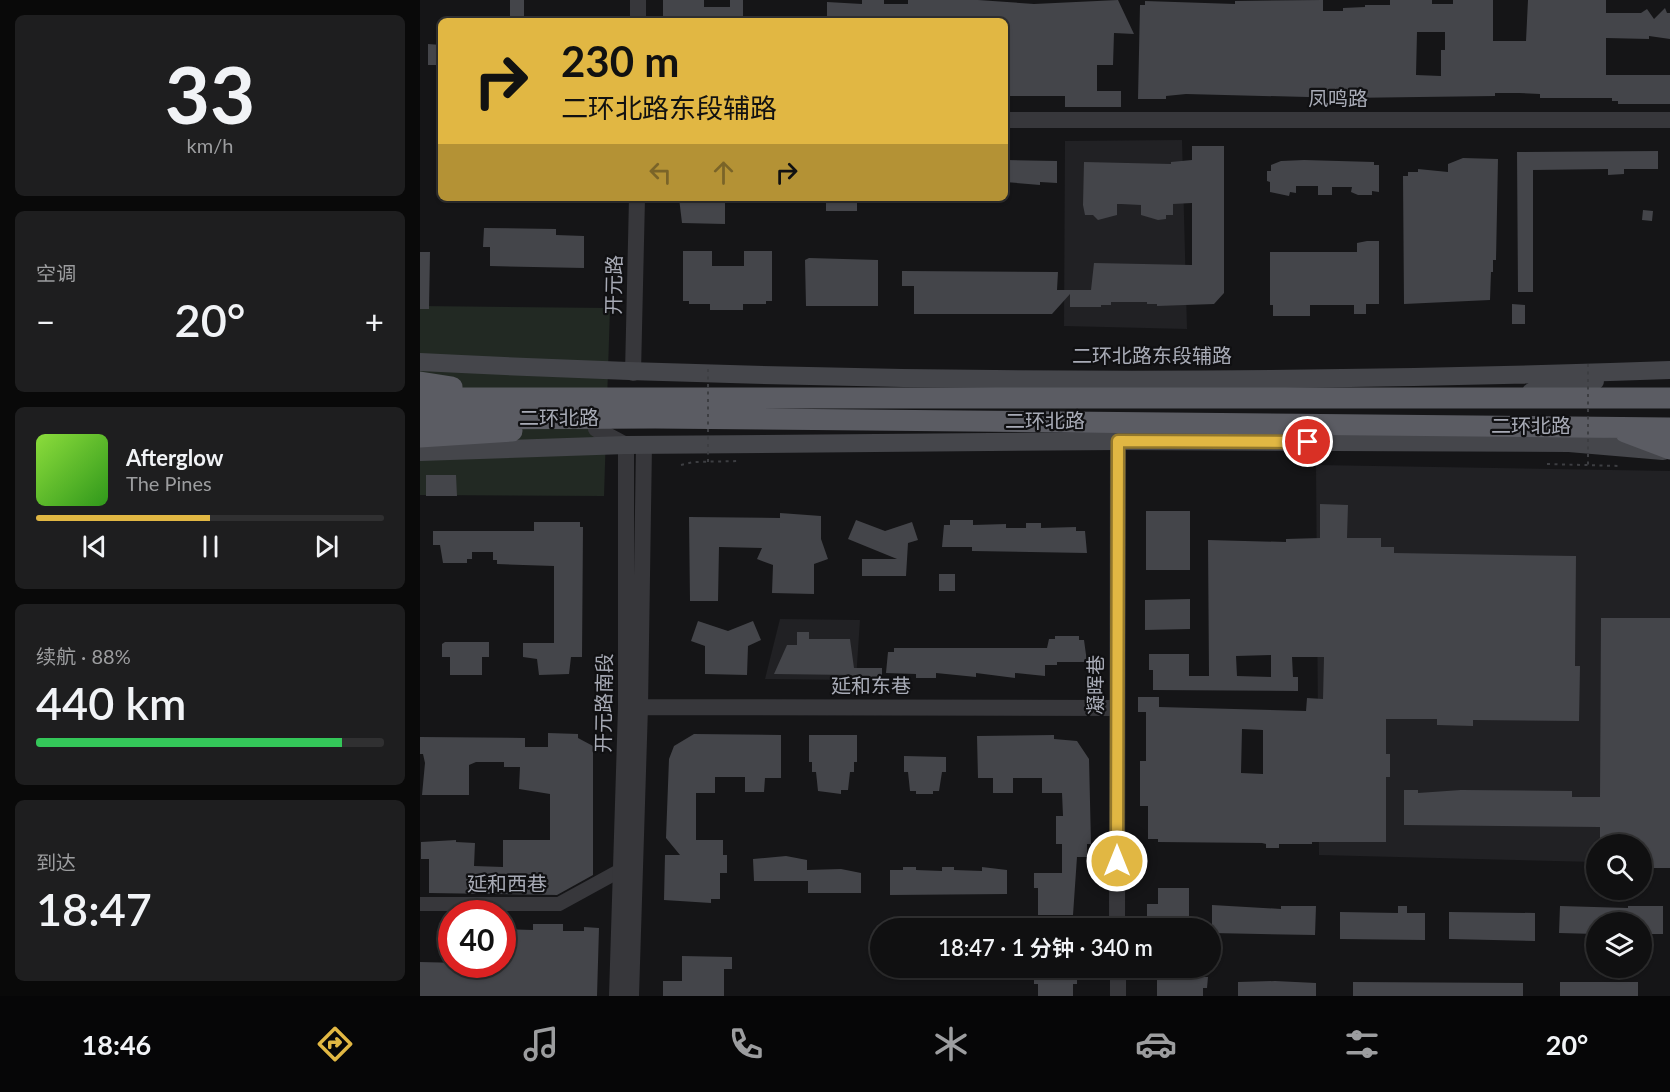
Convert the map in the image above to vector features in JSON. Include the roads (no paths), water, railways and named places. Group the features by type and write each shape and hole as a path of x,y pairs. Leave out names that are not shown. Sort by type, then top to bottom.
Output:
{"highway":[{"path":"420,382 536,398"},
{"name":"二环北路","path":"420,398 1505,396 1670,398"},
{"name":"二环北路","path":"420,418 655,418 1670,428"},
{"path":"420,437 555,429 596,429 655,418"},
{"path":"1610,426 1670,450"}],"main road":[{"name":"二环北路东段辅路","path":"420,362 633,373 967,379 1493,377 1663,370"},
{"path":"1505,396 1663,370"},
{"path":"420,452 635,445 1118,441 1569,443 1670,450"}],"street":[{"path":"638,0 638,18"},
{"name":"凤鸣路","path":"1008,120 1670,120"},
{"name":"开元路","path":"633,373 637,201"},
{"path":"596,429 635,445"},
{"name":"凝晖巷","path":"1118,441 1118,918"},
{"name":"开元路南段","path":"631,996 635,445"},
{"name":"开元路南段","path":"617,996 621,870 633,707"},
{"name":"延和东巷","path":"633,707 1117,708"},
{"name":"延和西巷","path":"420,904 559,904 621,870"},
{"path":"1118,978 1118,996"}]}
